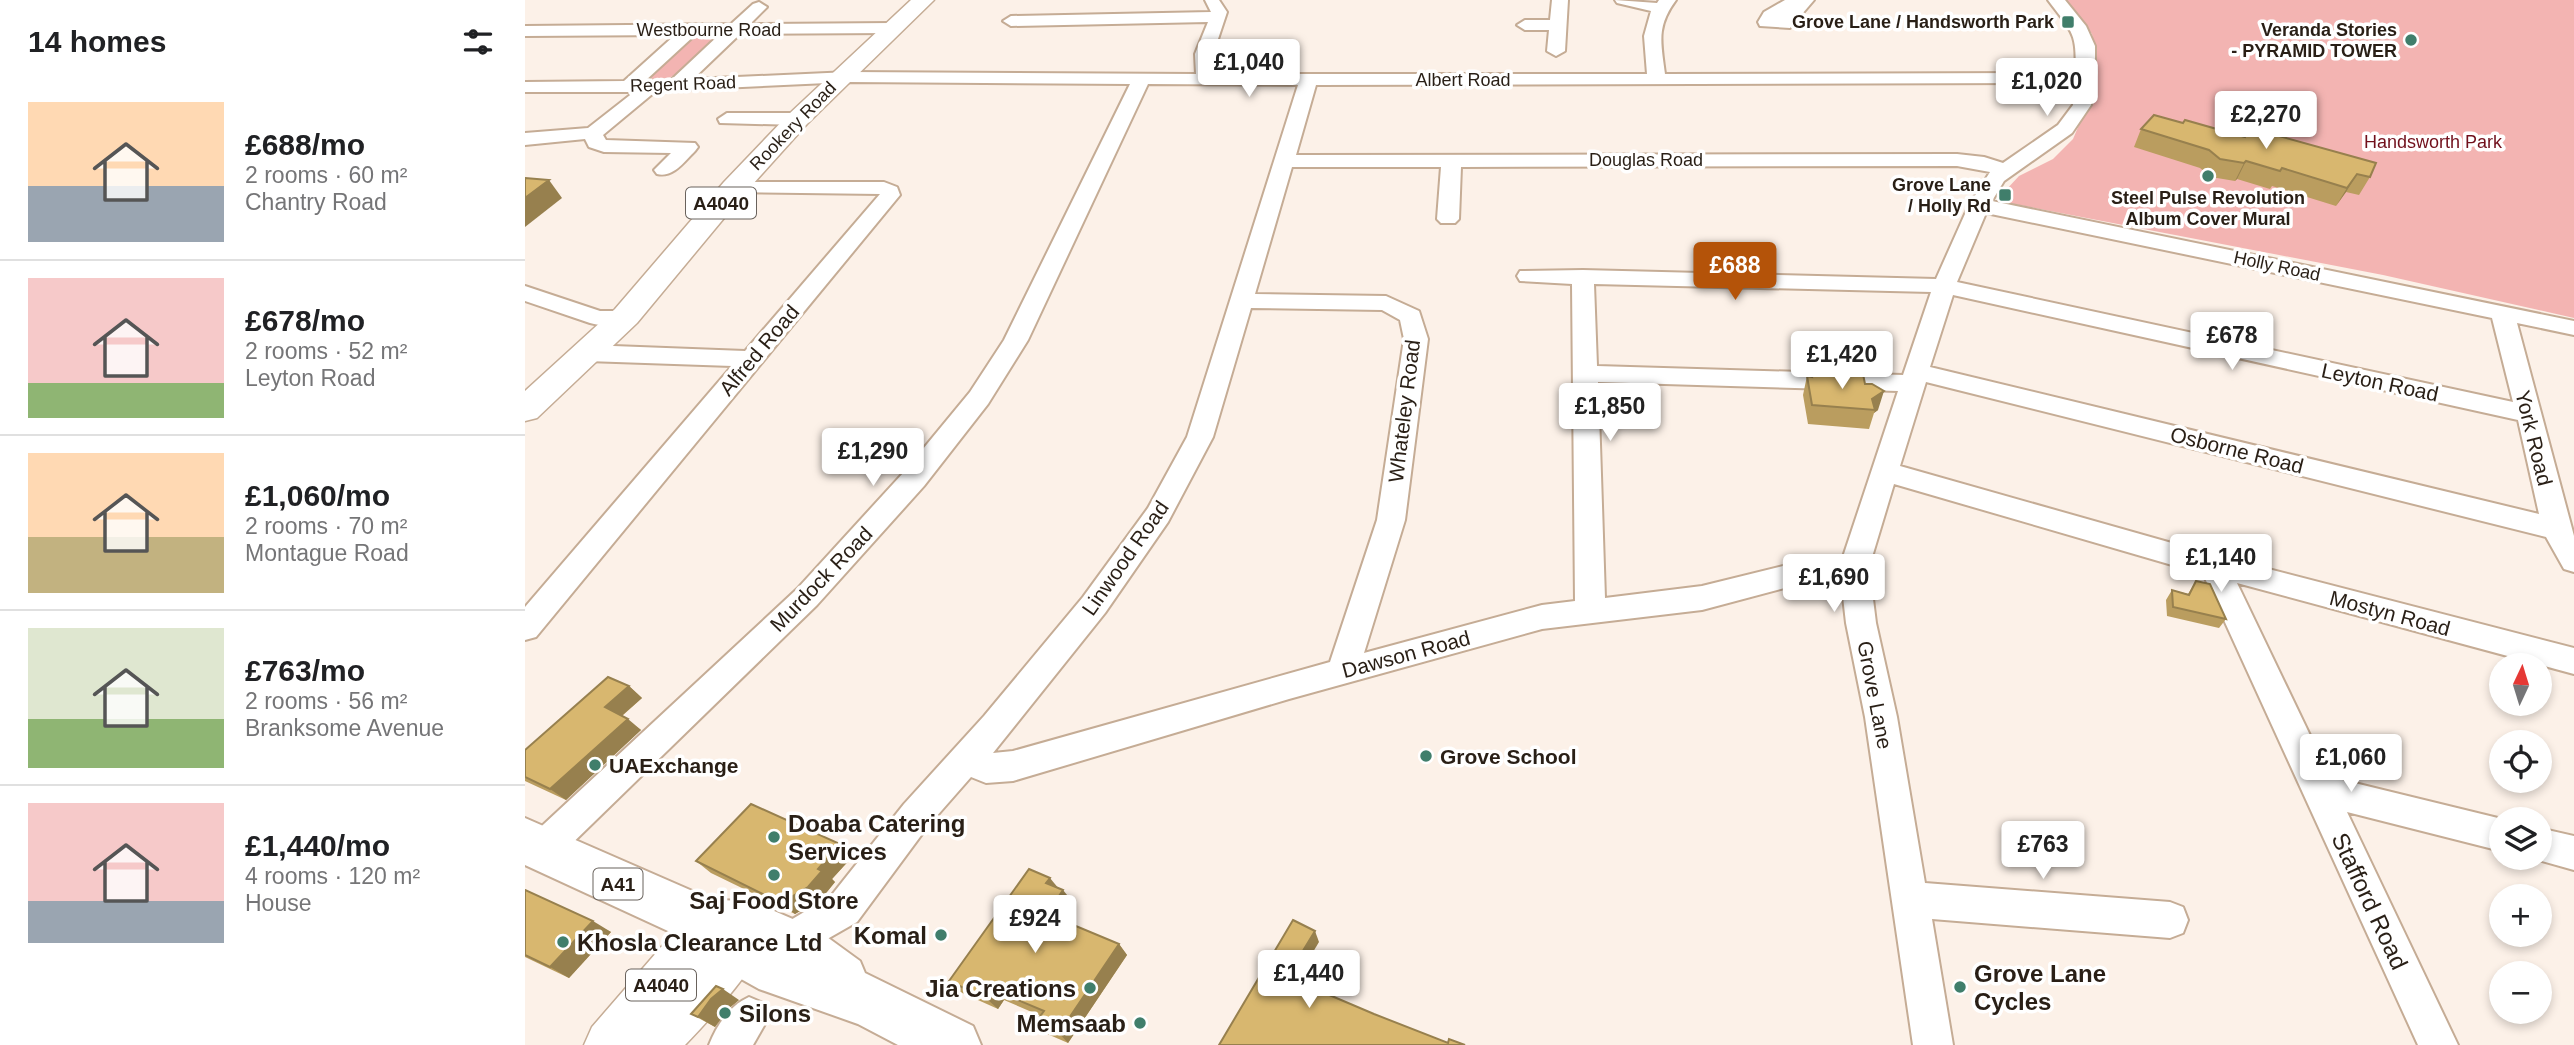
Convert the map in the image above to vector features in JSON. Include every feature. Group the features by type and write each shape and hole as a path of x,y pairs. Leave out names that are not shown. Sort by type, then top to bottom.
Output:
{"highway":[{"name":"A41","path":"533,845 746,935 778,970 870,1002 954,1045"}],"main road":[{"name":"Rookery Road","path":"530,401 587,354 626,316 734,188 798,119 923,0"},
{"name":"A4040","path":"610,1045 746,935"},
{"name":"A4040","path":"649,1045 682,1011 746,935"}],"street":[{"path":"1081,21 1092,0"},
{"path":"1205,79 1204,54 1219,17 1219,12 1210,0"},
{"path":"1556,51 1559,0"},
{"path":"1623,0 1663,4 1652,26 1657,79"},
{"path":"1797,0 1770,16 1766,22 1784,24 1807,0"},
{"name":"Grove Lane","path":"1933,1045 1881,717 1861,623 1854,567 1944,286 1979,205 1990,185 2005,171 2049,142 2075,118 2082,105 2086,78 2085,39 2078,26 2056,0"},
{"path":"676,85 759,7"},
{"path":"1024,17 1081,21 1219,17"},
{"path":"1525,25 1559,29"},
{"name":"Westbourne Road","path":"525,31 893,28"},
{"path":"628,87 690,30"},
{"name":"Albert Road","path":"841,78 2086,78"},
{"name":"Regent Road","path":"525,87 628,87 841,78"},
{"name":"Murdock Road","path":"533,845 807,597 914,479 979,398 1016,340 1142,79"},
{"name":"Linwood Road","path":"746,935 844,909 916,815 996,726 1094,605 1158,515 1200,437 1309,80"},
{"path":"525,139 593,133 651,86"},
{"path":"727,119 798,119"},
{"path":"593,133 596,143 604,146 688,147 664,170"},
{"path":"1448,219 1451,160"},
{"name":"Douglas Road","path":"1285,161 1957,160 1984,163 2005,171"},
{"name":"Alfred Road","path":"525,628 890,195 890,191 884,188 734,188"},
{"name":"Holly Road","path":"1979,205 2574,328"},
{"name":"Leyton Road","path":"1528,276 1944,286 2529,414"},
{"path":"1583,277 1590,610"},
{"path":"525,294 599,318 626,316"},
{"name":"Whateley Road","path":"1242,301 1386,303 1411,316 1416,339 1391,520 1343,671"},
{"name":"York Road","path":"2502,313 2556,529 2574,561"},
{"path":"587,354 750,359"},
{"name":"Osborne Road","path":"1585,373 1876,380 1915,378 2556,529"},
{"name":"Mostyn Road","path":"1883,471 2214,566 2574,661"},
{"name":"Stafford Road","path":"2214,566 2438,1045"},
{"name":"Dawson Road","path":"965,760 986,768 1013,766 1542,617 1702,598 1803,572 1854,567"},
{"path":"2319,790 2489,832"},
{"path":"2552,847 2574,853"},
{"path":"1910,900 2170,920"}],"green space":[{"name":"Handsworth Park","path":"2063,0 2574,0 2574,318 2383,275 2009,203 2005,198 2005,191 2019,176 2053,159 2073,139 2093,92 2098,73 2092,34"},
{"path":"716,34 715,40 694,61 668,78 650,78 651,73 693,35"}],"building":[{"path":"2154,115 2183,123 2185,120 2245,137 2250,128 2376,163 2370,177 2357,174 2347,188 2282,168 2280,171 2246,161 2244,163 2220,159 2209,150 2141,129"},
{"path":"525,178 549,180 525,198"},
{"path":"1811,372 1863,374 1865,384 1872,384 1884,391 1872,399 1875,410 1812,405 1807,376 1812,377"},
{"path":"2196,581 2210,584 2226,619 2173,607 2172,590 2189,595"},
{"path":"608,677 629,686 605,707 628,719 550,789 525,777 525,750"},
{"path":"751,804 840,844 818,869 822,871 808,887 781,903 696,861"},
{"path":"1029,869 1050,878 1046,883 1063,890 1047,914 1119,944 1059,1033 1035,1023 1044,1011 994,990 987,999 949,981"},
{"path":"525,890 593,921 550,967 525,955"},
{"path":"1293,920 1315,931 1287,977 1448,1043 1449,1039 1465,1045 1219,1045"},
{"path":"716,986 723,989 711,999 698,1017 691,1014"}],"place":[{"name":"Grove Lane / Handsworth Park","path":"2068,22"},
{"name":"Veranda Stories - PYRAMID TOWER","path":"2411,40"},
{"name":"Steel Pulse Revolution Album Cover Mural","path":"2208,176"},
{"name":"Grove Lane / Holly Rd","path":"2005,195"},
{"name":"Grove School","path":"1426,756"},
{"name":"UAExchange","path":"595,765"},
{"name":"Doaba Catering Services","path":"774,837"},
{"name":"Saj Food Store","path":"774,875"},
{"name":"Komal","path":"941,935"},
{"name":"Khosla Clearance Ltd","path":"563,942"},
{"name":"Grove Lane Cycles","path":"1960,987"},
{"name":"Jia Creations","path":"1090,988"},
{"name":"Silons","path":"725,1013"},
{"name":"Memsaab","path":"1140,1023"}]}
